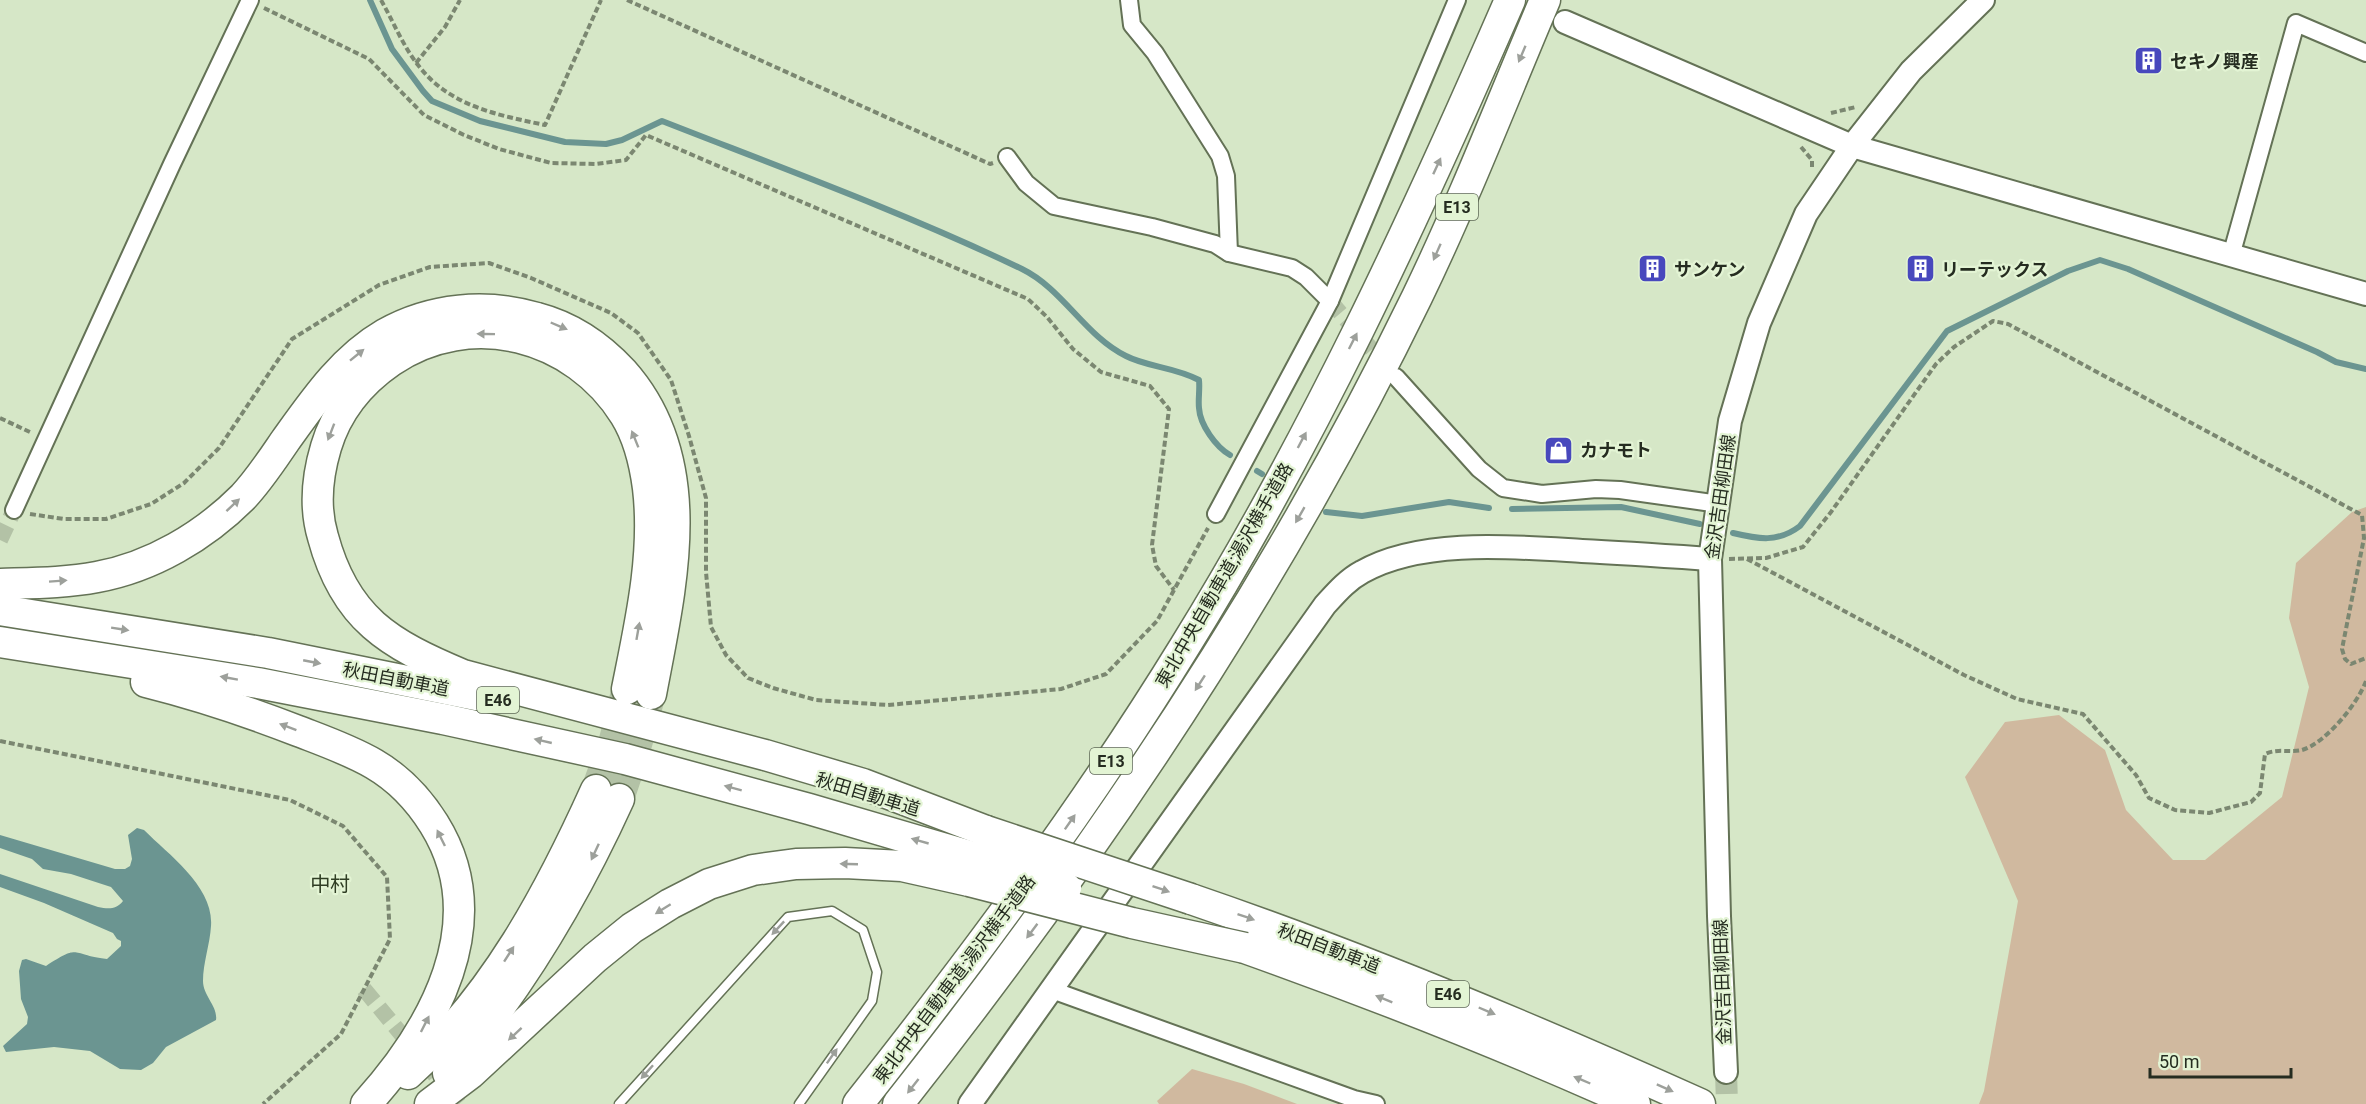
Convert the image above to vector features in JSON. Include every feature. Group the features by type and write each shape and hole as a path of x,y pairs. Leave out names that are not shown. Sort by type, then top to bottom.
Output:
{"highway":[{"name":"東北中央自動車道;湯沢横手道路","path":"858,1104 1009,909 1095,785 1191,636 1255,528 1352,342 1454,130 1510,0"},
{"name":"東北中央自動車道;湯沢横手道路","path":"898,1104 1042,917 1130,790 1216,657 1281,548 1360,410 1419,294 1545,0"},
{"path":"0,584 60,582 98,577 131,568 190,540 218,520 244,495 327,385 352,358 384,335 413,321 445,312 478,309 512,311 546,320 579,335 612,360 636,387 655,418 663,440 674,491 675,533 670,581 639,691 650,532 648,488 640,450 626,417 605,388 576,362 543,344 504,334 468,333 436,339 403,353 373,373 350,398 332,428 322,462 317,492 319,525 329,561 342,590 363,617 390,639 423,658 463,675 775,758 863,784 977,856"},
{"name":"秋田自動車道","path":"0,610 268,653 565,715 811,777 977,856 1132,923 1245,948 1342,982 1438,1020 1635,1104"},
{"name":"秋田自動車道","path":"0,642 258,683 443,719 637,762 977,856 1191,899 1257,921 1443,992 1700,1104"},
{"path":"0,652 94,669 184,692 330,743 374,764 404,786 427,812 442,837 453,867 459,901 458,932 450,965 437,1000 418,1039 395,1072 368,1104"},
{"path":"368,1104 430,1054 463,1018 489,983 607,794 594,855 540,950 480,1035 446,1075 417,1104"},
{"path":"430,1104 471,1073 595,958 632,928 670,904 709,884 753,870 796,864 845,863 902,867 977,856"}],"street":[{"path":"1129,0 1132,25 1155,53 1220,156 1226,176 1229,253"},
{"path":"1216,513 1330,301 1457,0"},
{"name":"金沢吉田柳田線","path":"1726,1072 1710,559 1730,421 1759,323 1806,214 1852,146 1911,71 1983,0"},
{"path":"14,510 172,164 250,1"},
{"path":"1565,22 1852,146 2366,294"},
{"path":"2231,256 2296,23 2366,53"},
{"path":"1007,158 1026,183 1054,206 1162,230 1215,244 1229,253 1292,268 1306,277 1330,301"},
{"path":"1396,376 1479,469 1503,488 1542,494 1596,489 1620,490 1719,504"},
{"path":"970,1104 1324,605 1361,572 1413,553 1451,549 1522,547 1710,559"},
{"path":"1052,990 1354,1099 1376,1104"}],"lane":[{"path":"619,1104 788,917 832,911 863,930 877,972 872,1001 799,1104"}],"path":[{"path":"381,0 416,63 428,78 444,91 473,108 545,125 601,0"},
{"path":"416,63 445,27 460,0"},
{"path":"627,0 990,164 1007,158"},
{"path":"250,1 369,59 424,115 499,149 552,163 596,164 626,160 646,135 1028,299 1047,317 1073,349 1101,372 1150,386 1169,409 1152,545 1156,566 1174,591"},
{"path":"1710,559 1766,558 1803,548 1936,364 1954,346 1993,321 2008,324 2362,515 2364,538 2342,649 2345,659 2351,663 2366,658"},
{"path":"0,418 47,439"},
{"path":"1746,559 1964,675 2017,699 2083,714 2136,775 2149,798 2175,810 2209,813 2251,802 2260,793 2265,754 2274,750 2301,750 2316,744 2361,696 2366,681"},
{"path":"0,741 290,800 343,826 387,877 390,939 341,1034 263,1104"}],"shaded area":[{"path":"2366,507 2366,1104 1979,1104 1984,1091 2018,901 1965,777 2005,722 2059,715 2105,750 2126,810 2173,860 2205,860 2282,797 2309,687 2289,618 2296,563 2352,512"},
{"path":"1192,1069 1244,1084 1297,1104 1159,1104 1157,1101"}],"water":[{"path":"137,828 144,830 177,861 198,885 205,898 210,912 211,926 203,981 205,991 215,1010 216,1020 166,1047 153,1063 141,1070 120,1069 90,1051 54,1047 6,1052 3,1046 27,1024 28,1017 21,999 19,971 22,960 26,959 46,966 65,955 76,952 107,959 121,946 121,941 113,933 0,887 0,874 98,907 112,908 123,901 111,887 71,874 43,869 32,859 0,848 0,835 115,869 125,869 130,866 132,859 128,835"}],"waterway":[{"path":"370,0 392,49 432,101 480,121 565,142 606,144 622,140 662,121 888,210 1022,269 1050,288 1098,337 1111,347 1134,360 1180,372 1199,380 1199,408 1202,421 1214,441 1230,455"},
{"path":"1733,533 1768,538 1784,535 1800,526 1947,331 2068,271 2100,260 2128,269 2336,362 2366,369"},
{"path":"1257,471 1262,474"},
{"path":"1326,512 1362,516 1449,502 1489,508"},
{"path":"1512,509 1621,507 1700,524"}],"tunnel":[{"path":"1330,301 1386,366"},
{"path":"0,540 14,510"},
{"path":"596,790 614,740 626,692"},
{"path":"619,799 650,697"},
{"path":"364,989 459,1104"},
{"path":"1726,1072 1727,1104"}],"place":[{"name":"セキノ興産","path":"2149,61"},
{"name":"サンケン","path":"1653,269"},
{"name":"リーテックス","path":"1920,269"},
{"name":"カナモト","path":"1559,450"}],"district":[{"name":"中村","path":"330,884"}]}
